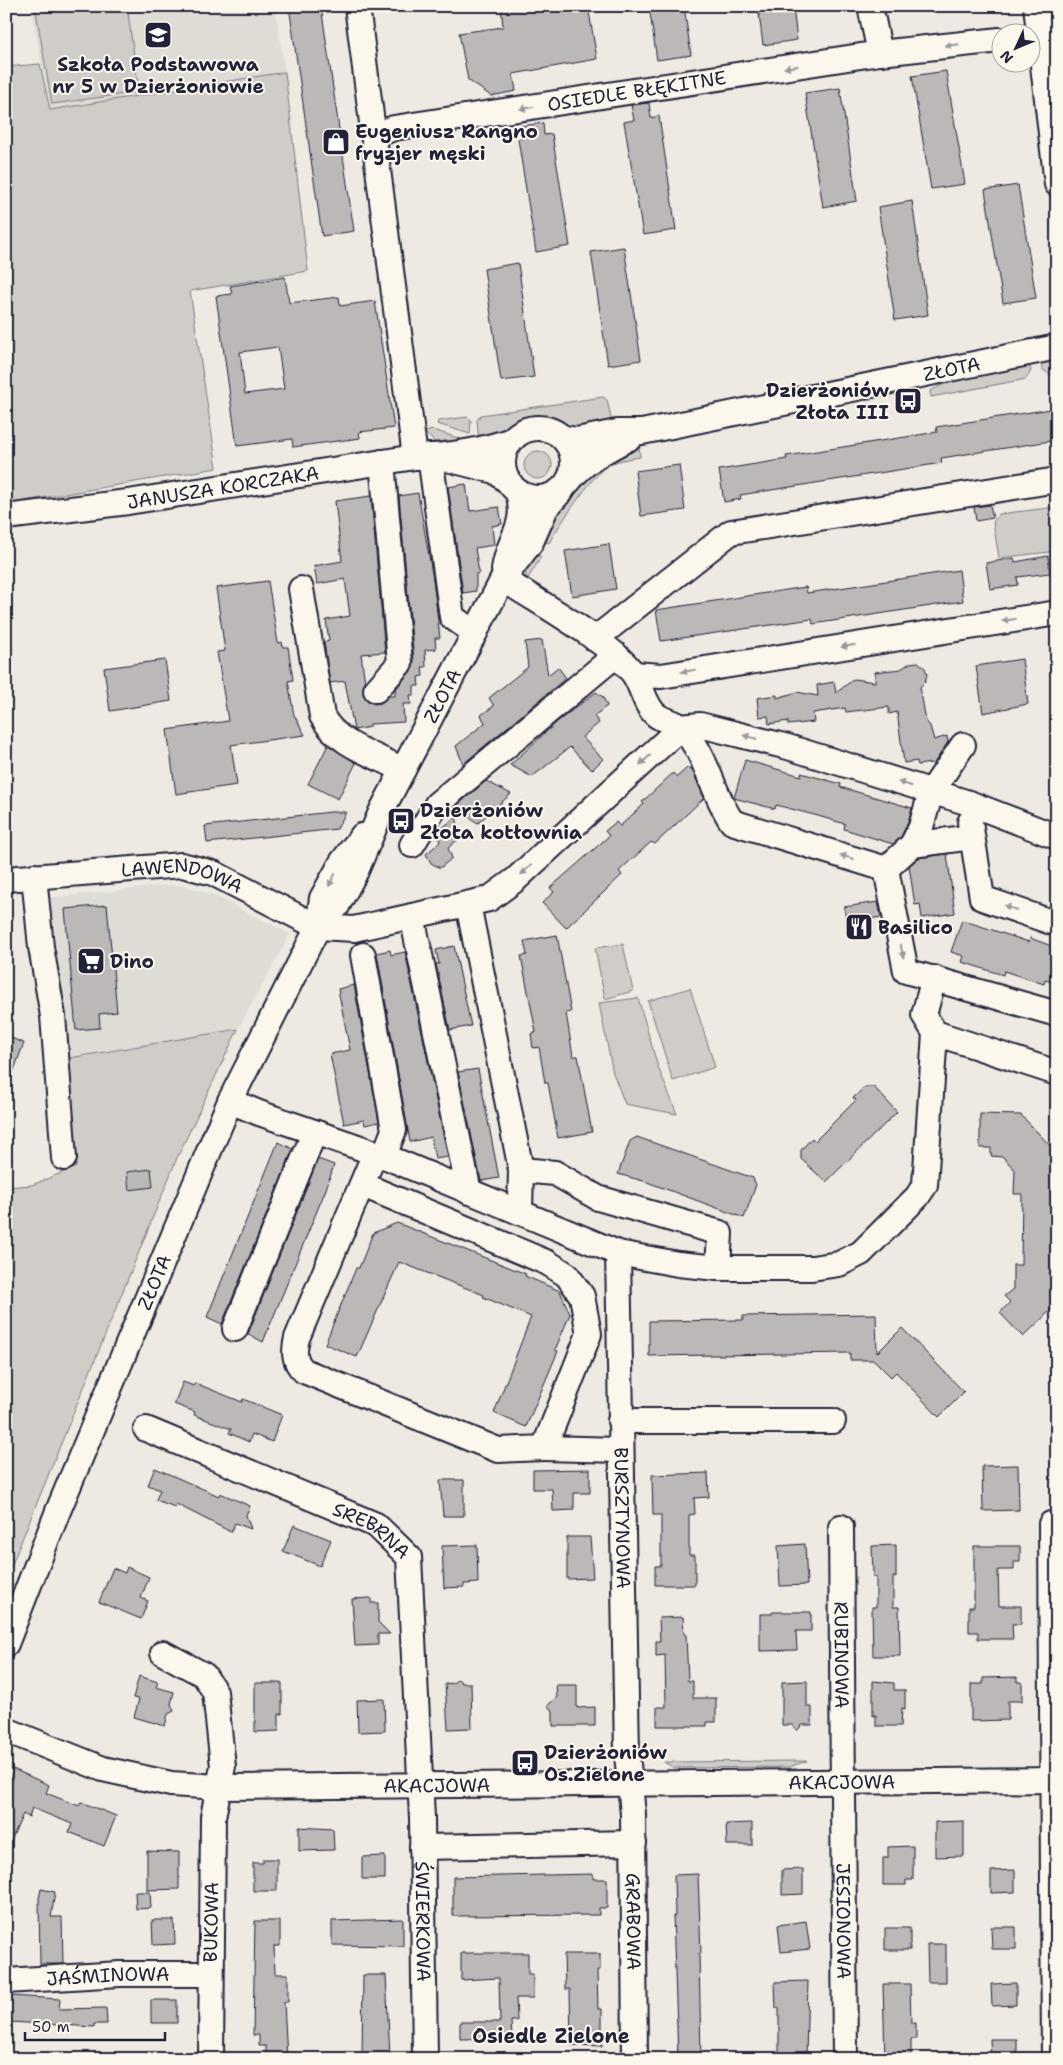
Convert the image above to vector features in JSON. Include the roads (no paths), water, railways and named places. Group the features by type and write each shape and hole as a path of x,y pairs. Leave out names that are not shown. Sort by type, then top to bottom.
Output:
{"street":[{"path":"357,6 373,136 428,456 452,617 475,633"},
{"path":"870,6 880,53"},
{"path":"1035,22 1036,6"},
{"name":"OSIEDLE BŁĘKITNE","path":"373,136 394,128 880,53 990,41"},
{"path":"1040,72 1057,184"},
{"name":"ZŁOTA","path":"563,438 577,440 617,432 642,432 1057,347"},
{"path":"537,428 547,429 563,438 570,448 573,459 573,470 565,486 552,496 540,498 528,497 514,488 505,473 503,461 506,450 512,440 528,430 537,428"},
{"name":"ZŁOTA","path":"6,1644 58,1510 230,1100 318,927 337,906 356,871 381,812 403,770 504,579 531,542 546,508 579,468 595,456 642,432"},
{"name":"JANUSZA KORCZAKA","path":"6,517 128,502 382,462 492,448 512,440"},
{"name":"JANUSZA KORCZAKA","path":"428,456 495,472 514,488"},
{"path":"376,690 400,663 382,462"},
{"path":"595,639 731,532 1057,480"},
{"name":"ZŁOTA","path":"504,579 506,554 521,521 522,509 514,488"},
{"path":"504,579 595,639 616,655 634,674 655,714 681,727 702,759 720,801 732,822 886,869"},
{"path":"301,589 322,716 327,725 336,735 403,770"},
{"path":"634,674 661,676 1057,613"},
{"path":"412,845 437,804 616,655"},
{"path":"318,927 354,929 489,899 515,880 681,727 700,725 788,747 969,803 1057,837"},
{"path":"886,869 912,845 921,827 931,792 963,745"},
{"path":"969,803 972,837 982,898 1057,924"},
{"path":"912,845 972,837"},
{"name":"LAWENDOWA","path":"6,879 182,865 213,873 318,927"},
{"path":"886,869 906,971 1057,1014"},
{"path":"34,876 41,947 53,1016 64,1158"},
{"path":"468,904 521,1170 520,1212"},
{"path":"412,916 469,1192"},
{"path":"363,954 394,1130 363,1185 297,1338 295,1359 304,1371 498,1450 544,1448 620,1450"},
{"path":"230,1100 258,1114 379,1154 618,1253 678,1264 718,1268 812,1268 839,1264 861,1253 917,1197 925,1185 935,1033 924,1016 934,978"},
{"path":"935,1033 1057,1073"},
{"path":"236,1330 314,1133"},
{"path":"521,1170 555,1173 598,1198 720,1233 718,1268"},
{"path":"363,1185 548,1263 567,1275 582,1296 589,1334 544,1448"},
{"name":"BURSZTYNOWA","path":"618,1253 620,1450 627,1754 630,1783"},
{"path":"620,1421 833,1421"},
{"name":"SREBRNA","path":"146,1429 376,1525 409,1557 419,1786"},
{"path":"1051,1524 1055,1780 1054,2059"},
{"name":"RUBINOWA","path":"841,1527 844,1782"},
{"name":"BUKOWA","path":"163,1653 204,1675 215,1692 223,1766 213,1817 210,1974 211,2059"},
{"name":"AKACJOWA","path":"6,1730 103,1769 171,1784 219,1787 1055,1780"},
{"name":"JESIONOWA","path":"844,1782 845,2059"},
{"name":"GRABOWA","path":"630,1783 634,1843 634,2059"},
{"name":"ŚWIERKOWA","path":"419,1786 422,1847 425,2059"},
{"path":"422,1847 634,1843"},
{"name":"JAŚMINOWA","path":"6,1981 120,1974 210,1974"}],"place":[{"name":"Szkoła Podstawowa nr 5 w Dzierżoniowie","path":"158,35"},
{"name":"Eugeniusz Rangno fryzjer męski","path":"336,142"},
{"name":"Dzierżoniów Złota III","path":"908,401"},
{"name":"Dzierżoniów Złota kotłownia","path":"401,821"},
{"name":"Basilico","path":"859,927"},
{"name":"Dino","path":"91,961"},
{"name":"Dzierżoniów Os.Zielone","path":"525,1763"}],"district":[{"name":"Osiedle Zielone","path":"551,2036"}]}
